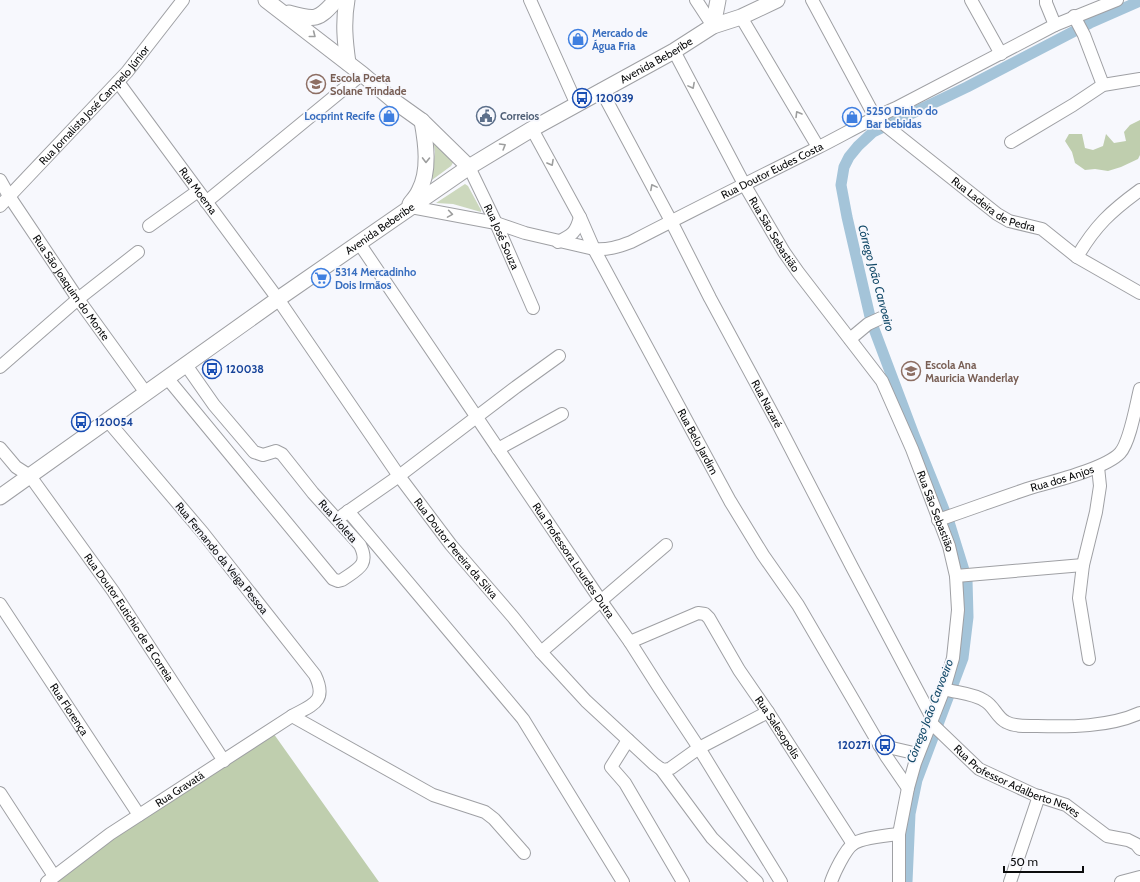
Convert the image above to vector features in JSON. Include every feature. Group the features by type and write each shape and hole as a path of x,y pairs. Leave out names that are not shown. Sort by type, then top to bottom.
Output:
{"main road":[{"path":"266,0 362,74 394,101 422,121 469,167"},
{"path":"282,11 312,18 323,14 336,0"},
{"path":"347,0 344,16 348,63"},
{"path":"713,26 718,0"},
{"name":"Avenida Beberibe","path":"0,497 107,420 168,379 278,300 469,167 532,129 674,51 713,26 741,17 777,0"},
{"path":"408,210 420,191 425,175 425,139 422,121"}],"street":[{"name":"Rua Jornalista José Campelo Júnior","path":"0,206 127,72 183,0"},
{"path":"530,0 577,105"},
{"path":"696,0 713,26"},
{"path":"812,0 878,119"},
{"path":"971,0 1001,54"},
{"path":"1046,0 1055,26"},
{"name":"Rua Doutor Eudes Costa","path":"408,210 496,223 525,233 594,250 605,250 617,247 631,242 818,147 878,119 896,108 1055,26 1076,19 1117,0"},
{"path":"741,17 818,147"},
{"path":"1076,19 1084,35 1103,85"},
{"name":"Rua São Sebastião","path":"674,51 744,184 784,252 888,391 912,449 946,517 948,546 959,576 958,610 950,690 931,720 918,754 908,788 899,834 899,882"},
{"path":"206,202 362,74"},
{"path":"1012,142 1103,85 1140,79"},
{"name":"Rua Moema","path":"118,82 278,300"},
{"name":"Rua Nazaré","path":"601,90 778,424 931,720"},
{"name":"Rua Ladeira de Pedra","path":"878,119 997,214 1009,221 1042,229 1077,257 1140,294"},
{"name":"Rua Belo Jardim","path":"532,129 580,217 594,250 697,443 730,501 763,555 798,605 879,745 908,788"},
{"name":"Rua José Souza","path":"469,167 496,223 533,308"},
{"name":"Rua São Joaquim do Monte","path":"0,180 9,196 78,299 146,393"},
{"path":"1077,257 1093,231 1103,220 1140,190"},
{"path":"148,226 198,191"},
{"path":"558,242 571,236 578,226 580,217"},
{"name":"Rua Professora Lourdes Dutra","path":"359,244 630,642 699,748 781,882"},
{"path":"0,367 78,299 138,252"},
{"name":"Rua Doutor Pereira da Silva","path":"278,300 399,476 451,545 514,617 541,652 586,700 628,740 663,769 712,838 757,882"},
{"path":"850,339 868,324 881,318"},
{"name":"Rua Violeta","path":"343,515 399,476 559,356"},
{"name":"Rua Violeta","path":"168,379 333,579 338,581 342,580 363,564 365,559 364,553 343,515 282,454 276,451 263,455 254,452 214,404 186,365"},
{"name":"Rua dos Anjos","path":"946,517 1098,467 1115,458 1124,448 1128,438 1140,389"},
{"path":"498,449 562,414"},
{"name":"Rua Fernando da Veiga Pessoa","path":"107,420 208,540 315,676 319,684 320,695 316,702"},
{"name":"Rua Doutor Eutichio de B Correia","path":"0,448 16,467 30,476 113,591 224,761"},
{"path":"1089,659 1079,598 1083,565 1096,512 1100,486 1098,467"},
{"path":"343,515 523,719 622,882"},
{"path":"541,652 666,545"},
{"path":"959,576 1083,565"},
{"name":"Rua Florença","path":"0,604 139,815"},
{"name":"Rua Salesopolis","path":"630,642 698,613 705,614 709,618 739,670 768,712 853,844"},
{"path":"950,690 985,700 1005,722 1022,726 1058,727 1102,723 1140,713"},
{"name":"Rua Gravatá","path":"50,879 110,834 316,702"},
{"path":"663,769 671,768 699,748 768,712"},
{"path":"292,716 433,796 485,812 494,819 524,853"},
{"name":"Rua Professor Adalberto Neves","path":"931,720 979,768 1039,796 1066,805 1107,836 1128,840 1136,844 1140,850"},
{"path":"628,740 611,767 625,783 682,882"},
{"path":"879,745 918,754"},
{"path":"0,793 50,879"},
{"path":"1010,882 1039,796"},
{"path":"831,882 836,869 853,844 878,837 899,834"},
{"path":"1121,882 1140,877"}],"green space":[{"path":"1140,120 1140,155 1138,159 1108,171 1095,169 1085,170 1075,163 1072,152 1065,141 1069,134 1082,134 1085,148 1093,150 1103,146 1106,134 1114,143 1126,141 1124,132 1130,125"},
{"path":"433,139 454,161 451,166 432,180 435,152"},
{"path":"465,184 468,186 481,212 453,204 436,203"},
{"path":"271,730 379,882 47,882"}],"waterway":[{"name":"Córrego João Carvoeiro","path":"907,882 910,814 917,780 963,658 968,617 967,580 949,522 871,321 841,185 844,167 849,157 858,146 873,132 967,87 1090,23 1140,1"}],"place":[{"name":"Mercado de Água Fria","path":"578,39"},
{"name":"Escola Poeta Solane Trindade","path":"316,84"},
{"name":"120039","path":"582,98"},
{"name":"Locprint Recife","path":"389,116"},
{"name":"Correios","path":"486,116"},
{"name":"5250 Dinho do Bar bebidas","path":"852,117"},
{"name":"5314 Mercadinho Dois Irmãos","path":"321,278"},
{"name":"120038","path":"212,369"},
{"name":"Escola Ana Mauricia Wanderlay","path":"911,371"},
{"name":"120054","path":"81,422"},
{"name":"120271","path":"885,745"}]}
